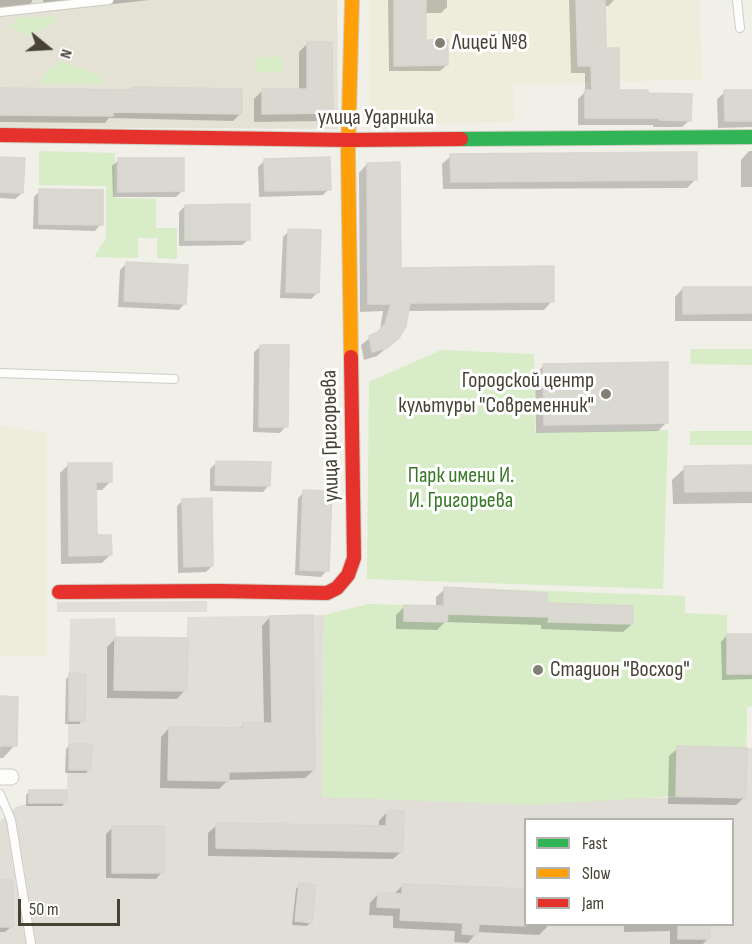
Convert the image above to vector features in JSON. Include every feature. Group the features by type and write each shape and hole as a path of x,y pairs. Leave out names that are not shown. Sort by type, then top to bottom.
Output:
{"street":[{"name":"улица Григорьева","path":"59,592 327,593 337,588 348,574 354,558 349,140 352,0"},
{"name":"улица Ударника","path":"0,135 349,140 752,137"}],"lane":[{"path":"0,12 43,4 109,0"},
{"path":"737,0 740,28"},
{"path":"0,372 174,379"},
{"path":"0,794 11,820 31,944"}],"shaded area":[{"path":"0,0 337,0 338,129 0,127"},
{"path":"370,0 699,0 702,79 513,85 515,122 370,125"},
{"path":"0,425 47,433 47,656 0,656"},
{"path":"207,601 207,612 57,612 57,602"},
{"path":"324,615 322,797 746,798 747,748 752,748 752,944 0,944 0,821 16,807 29,803 67,803 70,619 115,618 116,637 187,638 187,617"}],"green space":[{"path":"58,16 52,25 28,35 11,27 18,18"},
{"path":"257,57 282,57 282,73 256,72"},
{"path":"61,61 99,76 101,84 43,83 41,77"},
{"path":"39,151 115,153 114,198 156,199 156,228 177,228 177,259 157,258 157,238 138,238 138,258 94,257 106,238 106,186 39,185"},
{"path":"691,349 752,349 752,365 690,364"},
{"name":"Парк имени И. И. Григорьева","path":"441,350 534,354 535,433 668,430 663,589 367,579 369,382"},
{"path":"690,431 752,431 752,445 690,445"},
{"name":"Стадион \"Восход\"","path":"444,587 685,596 685,613 727,615 727,634 752,634 752,706 747,707 746,798 676,796 532,805 322,797 324,615 369,604 443,606"}],"building":[{"path":"394,0 426,0 426,40 448,40 448,65 394,66"},
{"path":"576,0 605,0 606,48 619,48 619,90 692,94 691,121 659,120 659,118 585,118 585,90 592,90 591,66 578,66"},
{"path":"307,42 332,42 333,113 262,114 262,89 307,89"},
{"path":"132,87 242,89 242,114 113,112 113,116 0,115 0,88 132,90"},
{"path":"724,90 752,90 752,121 725,121"},
{"path":"697,152 697,180 451,182 450,154"},
{"path":"0,157 25,158 23,193 0,192"},
{"path":"330,157 331,190 265,191 264,159"},
{"path":"118,158 184,158 184,191 118,192"},
{"path":"400,162 401,268 554,266 554,302 410,303 406,326 399,338 387,348 372,352 369,336 378,332 385,324 391,304 368,304 367,163"},
{"path":"39,189 103,190 103,225 39,224"},
{"path":"250,204 250,240 185,240 185,205"},
{"path":"288,229 321,230 319,293 286,292"},
{"path":"126,262 188,265 186,304 124,301"},
{"path":"683,287 752,287 752,313 683,314"},
{"path":"260,345 289,345 288,427 259,427"},
{"name":"Городской центр культуры \"Современник\"","path":"668,362 668,423 544,425 543,364"},
{"path":"216,461 271,462 270,486 215,485"},
{"path":"68,463 112,463 112,482 96,482 97,535 111,535 112,555 69,556"},
{"path":"752,465 752,491 685,492 684,466"},
{"path":"303,490 332,491 329,571 300,570"},
{"path":"212,498 213,566 184,567 182,499"},
{"path":"444,587 547,593 547,603 633,606 633,624 548,622 549,617 448,614 447,622 404,621 404,605 444,606"},
{"path":"313,615 315,770 229,772 229,781 168,780 169,727 243,728 243,723 272,723 270,616"},
{"path":"727,634 752,634 752,674 727,674"},
{"path":"115,637 188,638 187,691 114,690"},
{"path":"69,673 86,674 85,721 69,721"},
{"path":"1,696 18,697 17,746 0,746"},
{"path":"69,744 92,744 91,770 69,770"},
{"path":"677,746 747,748 746,798 676,796"},
{"path":"29,790 67,790 67,803 29,803"},
{"path":"387,811 404,811 403,852 216,848 216,823 386,826"},
{"path":"112,826 164,826 164,873 112,873"},
{"path":"0,880 13,880 13,927 0,927"},
{"path":"299,883 316,885 312,923 295,921"},
{"path":"402,884 524,889 524,926 479,924 478,935 462,934 463,923 400,920 401,908 377,907 378,892 402,894"},
{"path":"678,926 710,926 710,939 678,939"}],"traffic: fast":[{"path":"461,139 752,137"}],"traffic: slow":[{"path":"351,357 348,152 352,0"}],"traffic: jam":[{"path":"0,135 349,140 461,139"},
{"path":"59,592 327,593 337,588 348,575 354,558 351,357"}],"place":[{"name":"Лицей №8","path":"440,43"},
{"name":"Городской центр культуры \"Современник\"","path":"606,394"},
{"name":"Стадион \"Восход\"","path":"538,670"}]}
